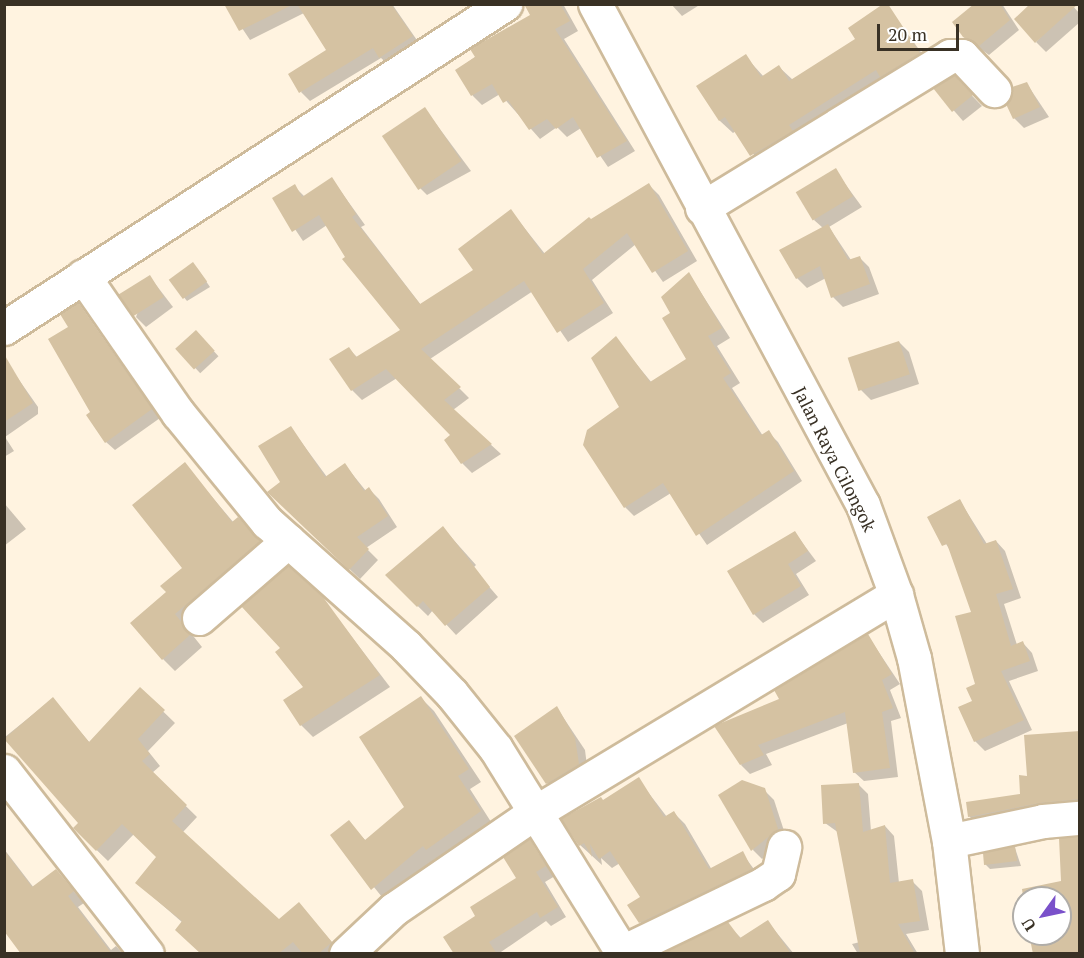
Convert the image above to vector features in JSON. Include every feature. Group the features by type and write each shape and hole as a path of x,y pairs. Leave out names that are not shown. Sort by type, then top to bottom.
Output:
{"main road":[{"path":"4,328 506,4"},
{"name":"Jalan Raya Cilongok","path":"595,4 862,506 896,595 914,658 949,841 962,954"},
{"path":"702,208 950,56 962,56 994,90"},
{"path":"83,276 178,413 267,522 406,646 452,694 496,749 622,953 763,884 778,874 784,847"},
{"path":"199,618 288,541"},
{"path":"346,954 394,909 534,813 896,595"},
{"path":"4,771 147,954"},
{"path":"949,841 1043,821 1080,818"}],"building":[{"path":"224,4 294,4 239,31"},
{"path":"297,4 391,4 413,36 379,58 373,48 299,93 288,74 326,50"},
{"path":"524,4 560,4 570,21 555,29 627,141 597,158 573,117 556,129 547,119 529,130 508,100 503,103 492,84 471,96 455,70 475,57 470,49 530,15"},
{"path":"883,4 888,4 920,53 880,77 876,70 789,125 793,131 750,156 725,117 719,121 696,86 746,54 761,77 779,65 789,81 855,39 848,28"},
{"path":"974,4 1000,4 1010,20 979,46 963,37 952,22"},
{"path":"1030,4 1078,4 1035,43 1014,19"},
{"path":"954,75 973,95 952,112 933,88"},
{"path":"1027,82 1040,107 1013,119 1006,104 1012,87"},
{"path":"425,107 461,161 418,190 382,136"},
{"path":"836,168 853,196 813,220 796,192"},
{"path":"332,177 356,214 352,217 420,304 473,270 458,249 511,209 543,254 589,217 591,219 649,183 688,251 652,273 627,233 583,269 604,303 557,333 524,281 421,349 461,387 444,400 492,444 461,464 444,440 450,435 386,369 351,391 329,359 349,347 356,357 400,330 342,259 345,257 319,215 292,232 272,198 295,184 302,197"},
{"path":"828,224 848,260 860,256 870,284 831,298 820,266 796,279 779,250"},
{"path":"193,262 207,281 183,299 169,280"},
{"path":"689,272 722,328 708,336 731,373 723,378 761,435 769,430 794,471 696,536 663,483 624,508 583,445 587,430 619,407 591,358 616,336 650,382 686,359 662,318 670,313 661,297"},
{"path":"150,275 164,297 132,317 119,295"},
{"path":"78,302 152,409 105,443 86,415 90,412 48,339 68,327 60,314"},
{"path":"196,330 215,351 194,370 175,349"},
{"path":"899,341 910,374 858,391 848,358"},
{"path":"4,354 33,403 4,422"},
{"path":"291,426 325,477 345,463 364,491 369,487 388,516 357,537 369,549 349,570 267,492 280,482 258,446"},
{"path":"185,462 232,522 238,517 260,541 175,614 191,634 162,660 130,623 166,592 160,586 182,568 132,505"},
{"path":"960,499 984,544 996,540 1013,589 996,594 1011,646 1023,641 1030,661 1001,671 1024,720 974,742 958,707 972,701 966,688 975,684 955,616 971,612 947,544 942,546 927,517"},
{"path":"443,526 490,587 445,626 423,601 417,607 385,575"},
{"path":"795,531 808,551 788,564 801,586 753,615 727,571"},
{"path":"288,566 323,597 380,675 300,726 283,700 303,687 275,652 280,648 241,606"},
{"path":"868,634 892,674 882,680 893,708 882,712 890,768 853,773 845,712 758,745 764,755 740,765 714,726 779,699 774,690"},
{"path":"140,687 165,710 138,739 150,754 142,761 187,805 172,821 279,919 299,902 332,942 318,954 303,954 293,942 278,954 201,954 175,930 182,921 135,883 156,857 122,824 96,851 73,828 78,823 4,739 53,697 89,742"},
{"path":"421,696 469,769 458,776 481,811 426,850 423,846 371,890 330,835 349,820 365,840 404,807 359,737"},
{"path":"557,706 575,738 579,764 546,784 514,736"},
{"path":"1080,731 1080,799 1039,803 968,817 966,802 1020,794 1019,775 1027,776 1024,735"},
{"path":"639,777 664,817 674,811 709,869 743,851 752,869 639,923 627,905 640,897 610,851 599,859 590,844 592,857 584,843 579,846 561,819 601,797 603,800"},
{"path":"742,780 765,788 778,829 751,851 718,795"},
{"path":"859,783 863,832 885,825 890,883 913,879 920,921 898,924 915,954 860,954 835,823 823,824 821,785"},
{"path":"1080,837 1080,954 1033,954 1031,946 1072,946 1072,886 1037,886 1061,881 1059,838"},
{"path":"530,839 546,866 536,872 558,907 540,918 537,912 489,942 497,954 454,954 443,937 475,916 470,907 516,878 503,857"},
{"path":"1015,846 1017,861 984,865 983,853"},
{"path":"4,850 32,887 56,869 74,891 68,896 112,954 21,954 4,931"},
{"path":"768,920 791,954 662,954 728,922 740,938"}]}
